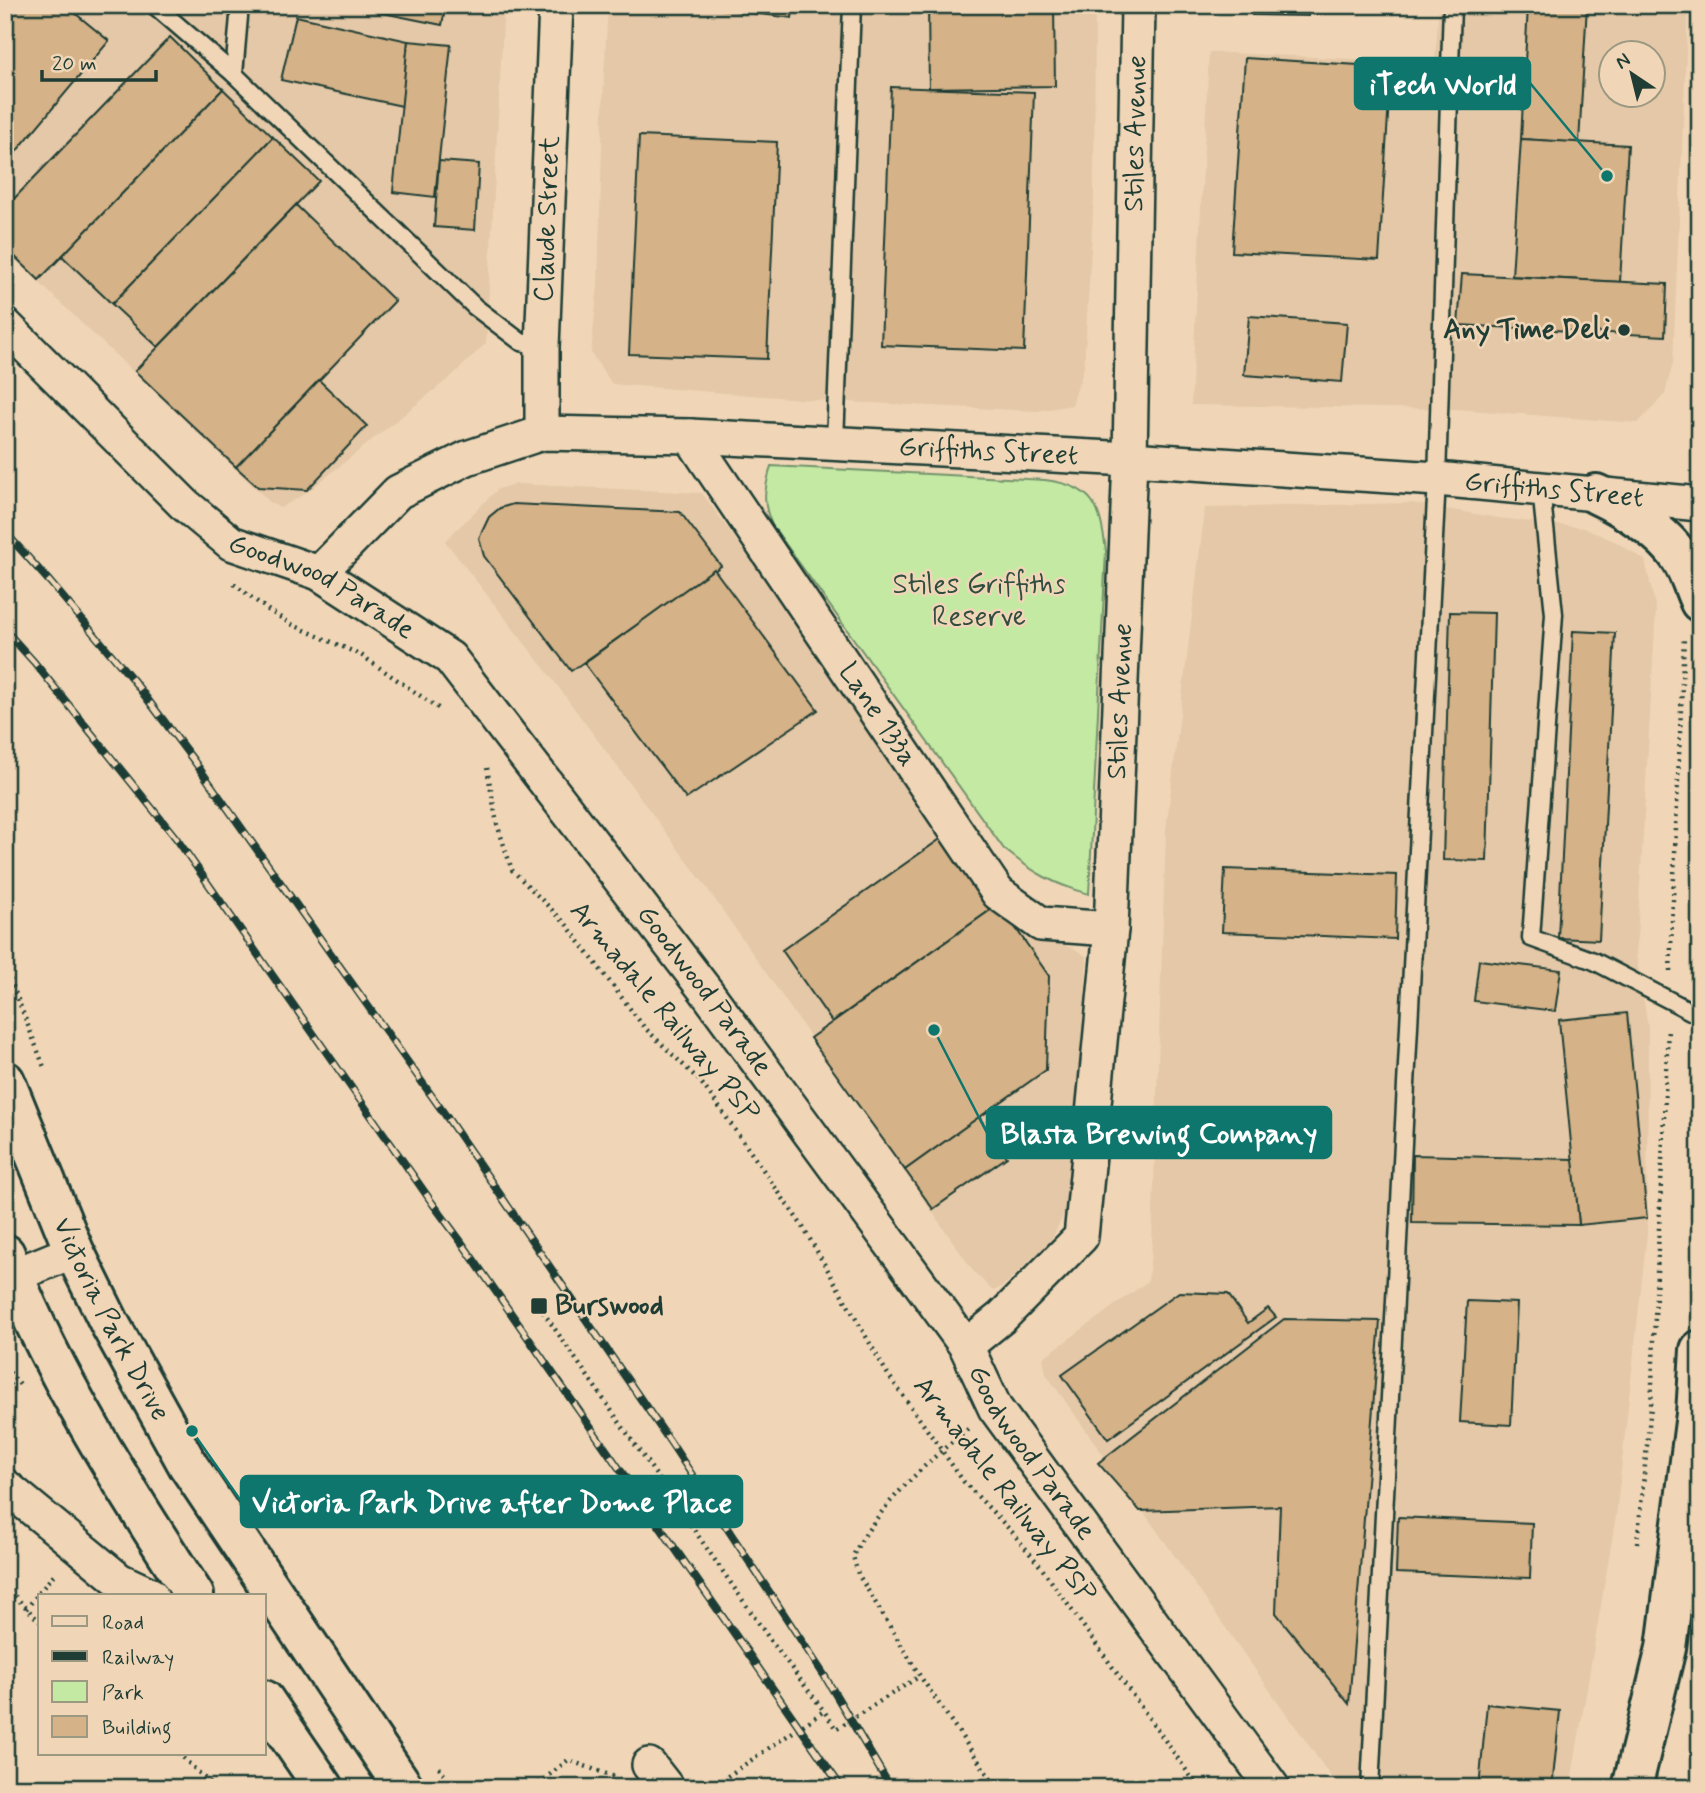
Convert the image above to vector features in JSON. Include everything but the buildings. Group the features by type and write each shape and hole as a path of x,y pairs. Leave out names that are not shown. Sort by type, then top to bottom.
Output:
{"main road":[{"path":"1596,494 1629,511 1681,559 1692,613"},
{"name":"Victoria Park Drive","path":"5,1081 74,1251 110,1324 188,1465 404,1788"},
{"path":"8,1269 51,1354 131,1498 193,1594"},
{"path":"1632,1788 1666,1648 1698,1413 1700,1350"},
{"path":"266,1703 324,1788"}],"street":[{"name":"Claude Street","path":"542,433 542,347 556,5"},
{"name":"Stiles Avenue","path":"967,1346 1002,1317 1081,1237 1111,929 1130,459 1138,5"},
{"name":"Goodwood Parade","path":"5,325 184,503 231,543 319,573 450,658 706,991 967,1346 995,1408 1273,1788"},
{"name":"Griffiths Street","path":"319,573 398,492 467,458 542,433 835,442 1130,459 1437,479 1700,503"},
{"name":"Lane 133a","path":"690,436 999,894 1041,923 1111,929"},
{"path":"8,1269 74,1251"},
{"path":"5,1486 119,1580 148,1594"}],"lane":[{"path":"154,5 234,74 475,307 521,342 542,347"},
{"path":"234,74 240,5"},
{"path":"835,442 852,5"},
{"path":"1370,1788 1437,479 1452,5"},
{"path":"1541,489 1554,614 1531,938 1594,961 1700,1016"}],"path":[{"path":"1700,386 1700,402"},
{"path":"231,581 291,624 360,655 388,672 447,715"},
{"path":"1636,1558 1651,1406 1669,1000 1692,613"},
{"name":"Armadale Railway PSP","path":"482,758 491,779 497,824 512,870 566,924 644,1027 701,1081 803,1227 887,1373 941,1450 964,1482 1041,1567 1199,1788"},
{"path":"5,966 45,1069"},
{"path":"539,1306 771,1641 836,1729 920,1676"},
{"path":"5,1390 19,1373"},
{"path":"995,1408 941,1450 870,1525 853,1556 858,1574 920,1676 997,1788"},
{"path":"5,1586 38,1620"},
{"path":"710,1788 824,1711"},
{"path":"180,1755 215,1788"},
{"path":"533,1788 568,1760 646,1777"},
{"path":"438,1765 453,1788"},
{"path":"1589,1788 1592,1774"}],"shaded area":[{"path":"5,5 504,5 486,343 453,375 305,494 280,508 271,503 5,250"},
{"path":"608,5 1095,5 1094,198 1084,367 1072,405 1037,411 827,401 612,384 591,353 598,285"},
{"path":"1439,5 1688,5 1673,363 1665,394 1638,423 1455,409 1191,405 1209,52 1435,63"},
{"path":"516,484 702,493 1016,926 1075,949 1087,957 1078,1134 1070,1201 1051,1241 1003,1286 993,1291 974,1272 707,888 554,681 445,541 498,489"},
{"path":"1412,503 1498,518 1584,528 1616,542 1645,560 1656,610 1636,955 1648,1027 1647,1234 1616,1516 1570,1788 1339,1788 1046,1374 1043,1358 1148,1281 1152,1243 1166,830 1205,508"}],"green space":[{"name":"Stiles Griffiths Reserve","path":"771,466 1045,480 1075,487 1092,501 1101,522 1106,551 1089,894 1044,877 1004,849 772,525 765,496"}],"railway":[{"path":"5,532 133,680 194,761 446,1116 671,1443 824,1675 891,1788"},
{"path":"5,630 176,838 842,1788"}],"place":[{"name":"iTech World","path":"1607,176"},
{"name":"Any Time Deli","path":"1624,330"},
{"name":"Blasta Brewing Company","path":"934,1030"},
{"name":"Burswood","path":"539,1306"},
{"name":"Victoria Park Drive after Dome Place","path":"192,1431"}]}
